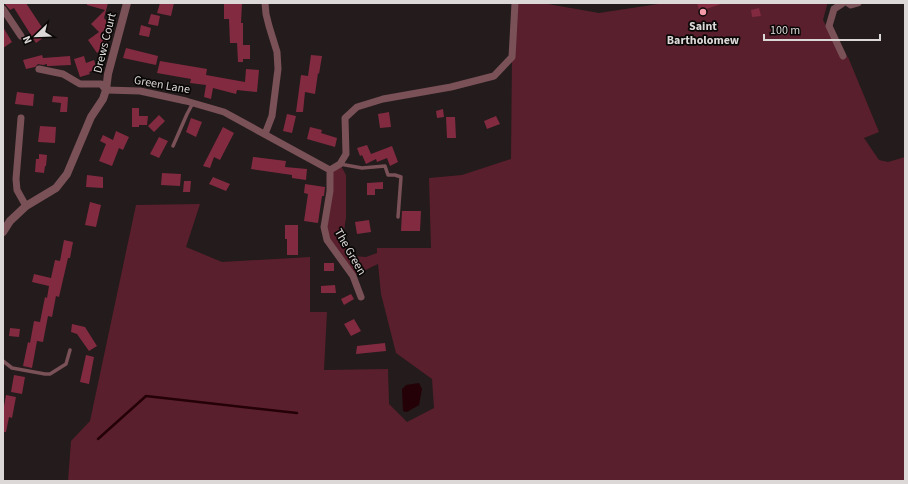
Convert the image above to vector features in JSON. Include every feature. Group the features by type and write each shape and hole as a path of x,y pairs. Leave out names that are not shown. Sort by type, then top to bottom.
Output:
{"street":[{"name":"Drews Court","path":"106,90 108,74 127,3"},
{"path":"265,3 277,52 278,69 272,116 265,134"},
{"path":"330,170 340,164 346,154 345,118 357,108 383,99 450,87 494,76 512,57 516,3"},
{"path":"843,3 834,9 830,26 843,56"},
{"path":"848,3 851,5 858,3"},
{"path":"3,10 21,36"},
{"name":"Green Lane","path":"39,69 63,74 80,84 101,84 106,90 140,91 193,103 224,112 330,170"},
{"path":"3,232 10,221 26,206 56,188 67,174 91,117 103,98 106,90"},
{"path":"21,118 16,180 17,190 26,206"},
{"name":"The Green","path":"330,170 330,191 324,227 327,240 353,276 361,297"}],"lane":[{"path":"173,146 193,103"},
{"path":"340,164 362,168 385,166 388,174 401,177 398,217"},
{"path":"3,361 12,368 50,374 66,364 70,350"}],"shaded area":[{"path":"516,3 542,3 599,13 665,3 827,3 823,20 840,53 848,57 879,132 864,138 879,160 888,162 905,157 905,481 68,481 71,441 90,421 136,205 200,204 186,247 222,262 310,257 310,312 327,312 324,370 388,369 389,404 407,422 434,408 432,379 396,353 381,294 378,264 353,276 327,240 324,227 330,170 340,164 346,175 346,218 344,231 347,247 352,256 366,257 377,253 377,248 431,248 429,178 462,175 511,159 512,57"},
{"path":"419,383 422,389 419,405 407,412 403,411 402,389 406,385"}],"building":[{"path":"4,3 26,3 47,35 36,43 14,8 10,10"},
{"path":"87,3 108,3 104,18 110,25 101,33 107,42 101,46 102,49 97,53 88,40 99,32 91,24 105,10 87,5"},
{"path":"160,3 174,3 171,16 157,13"},
{"path":"224,3 242,3 241,23 243,23 243,45 250,45 250,59 243,59 243,62 238,62 237,43 230,43 229,19 224,19"},
{"name":"Saint Bartholomew","path":"697,3 721,4 706,9 708,14 701,16"},
{"path":"759,8 761,16 752,17 751,10"},
{"path":"151,14 160,16 158,26 148,24"},
{"path":"141,25 151,28 149,37 139,35"},
{"path":"3,27 12,42 3,48"},
{"path":"126,48 158,56 156,65 123,58"},
{"path":"42,55 43,58 70,56 71,65 47,66 47,64 38,64 35,67 26,69 23,60"},
{"path":"311,55 322,56 315,94 305,92 303,112 296,112 301,75 308,76"},
{"path":"84,56 86,63 94,60 97,69 89,72 90,74 80,77 74,59"},
{"path":"160,61 207,69 206,75 245,82 246,69 259,70 257,92 237,90 236,94 213,88 211,99 204,97 206,85 190,83 191,79 157,73"},
{"path":"17,92 34,94 33,106 15,104"},
{"path":"53,96 68,97 67,112 60,112 61,103 52,102"},
{"path":"132,108 139,108 139,116 148,116 147,125 132,127"},
{"path":"443,109 444,117 437,118 436,111"},
{"path":"389,112 391,127 380,128 378,114"},
{"path":"287,114 296,116 292,133 283,131"},
{"path":"159,115 165,121 154,132 148,126"},
{"path":"496,116 500,124 487,129 484,121"},
{"path":"446,117 455,117 456,138 447,138"},
{"path":"191,118 202,122 196,137 186,132"},
{"path":"40,126 56,127 55,143 38,142"},
{"path":"223,127 234,133 220,160 214,157 210,168 203,166"},
{"path":"310,127 322,130 321,133 337,138 335,147 307,139"},
{"path":"116,131 129,137 123,150 119,148 112,166 99,161 106,144 100,141 103,135 113,140"},
{"path":"159,137 168,141 159,158 150,154"},
{"path":"367,145 371,154 392,146 398,162 390,166 387,158 377,162 376,159 366,164 362,155 360,156 357,148"},
{"path":"39,154 47,155 44,173 35,172 36,159 39,159"},
{"path":"253,157 286,161 285,167 307,169 306,180 292,178 292,175 251,169"},
{"path":"162,173 181,174 180,186 161,185"},
{"path":"87,175 103,177 103,188 86,187"},
{"path":"213,177 230,184 226,191 209,184"},
{"path":"184,181 191,181 190,192 183,192"},
{"path":"383,182 383,189 375,189 375,195 367,195 367,183"},
{"path":"305,184 325,187 324,196 322,196 318,223 304,221 308,194 304,193"},
{"path":"90,202 101,205 96,227 85,225"},
{"path":"402,211 421,211 420,231 401,231"},
{"path":"369,220 371,232 357,234 355,222"},
{"path":"285,225 298,225 298,255 287,255"},
{"path":"64,240 73,242 59,297 56,296 52,317 48,316 43,342 37,341 32,368 23,366 28,342 30,343 34,321 40,322 45,297 47,298 49,286 32,282 34,274 51,278 55,260 60,261"},
{"path":"324,263 334,263 334,271 324,271"},
{"path":"335,285 336,293 321,293 321,286"},
{"path":"351,294 354,299 344,305 341,299"},
{"path":"354,319 361,331 351,336 344,324"},
{"path":"72,324 85,327 97,346 89,351 77,334 71,332"},
{"path":"10,328 20,329 19,337 9,336"},
{"path":"385,343 386,351 356,354 357,346"},
{"path":"86,355 94,357 89,384 80,382"},
{"path":"14,375 25,377 22,394 11,392"},
{"path":"6,395 16,397 12,418 9,417 6,432 3,432 3,412"}],"waterway":[{"path":"98,439 146,396 297,413"}],"place":[{"name":"Saint Bartholomew","path":"703,12"}]}
